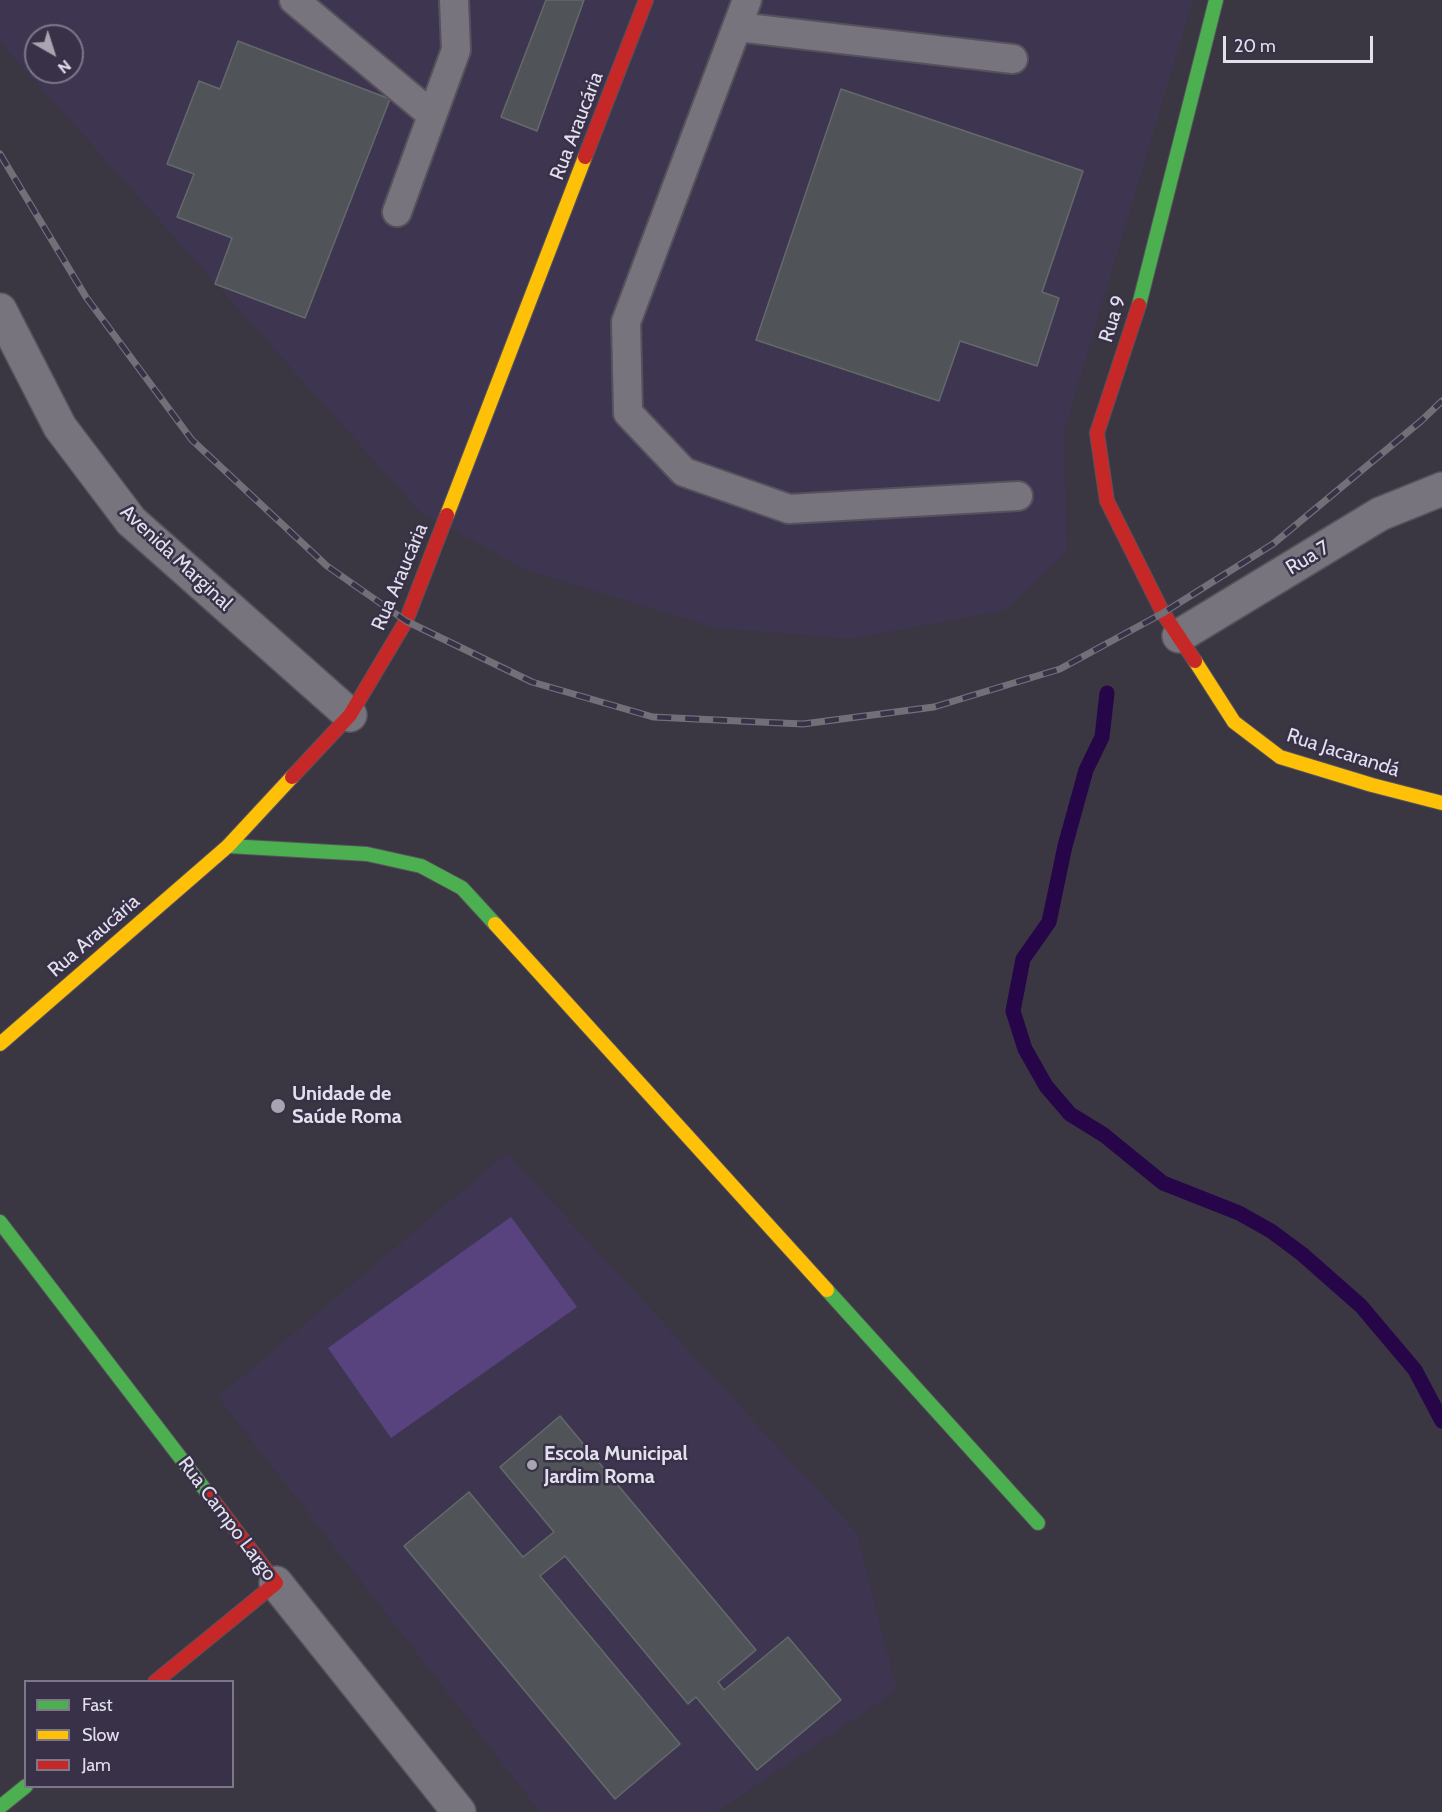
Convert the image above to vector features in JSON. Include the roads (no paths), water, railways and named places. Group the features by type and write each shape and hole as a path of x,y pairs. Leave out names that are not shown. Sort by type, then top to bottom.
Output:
{"street":[{"name":"Rua Araucária","path":"0,1044 228,846 350,715 406,621 646,0"},
{"name":"Rua 9","path":"1179,636 1163,613 1107,501 1097,433 1145,285 1216,0"},
{"name":"Avenida Marginal","path":"0,310 60,427 131,521 350,715"},
{"name":"Rua 7","path":"1179,636 1380,514 1442,489"},
{"name":"Rua Jacarandá","path":"1179,636 1234,722 1280,757 1372,786 1442,803"},
{"path":"228,846 367,854 422,866 462,888 1038,1523"},
{"name":"Rua Campo Largo","path":"0,1222 276,1583 459,1812"},
{"path":"156,1680 276,1583"},
{"path":"0,1807 24,1788"}],"lane":[{"path":"294,0 432,115"},
{"path":"397,212 456,50 454,0"},
{"path":"747,0 626,321 628,413 684,472 789,509 1018,496"},
{"path":"738,27 1013,59"}],"waterway":[{"path":"1107,693 1102,737 1086,770 1065,846 1049,922 1023,959 1013,1011 1025,1049 1046,1086 1070,1114 1104,1135 1163,1183 1239,1213 1271,1231 1302,1254 1361,1306 1415,1370 1442,1421"}],"railway":[{"path":"0,154 86,297 192,440 327,566 406,621 532,682 653,717 803,724 934,707 1060,669 1163,613 1273,544 1442,401"}],"place":[{"name":"Unidade de Saúde Roma","path":"278,1106"},
{"name":"Escola Municipal Jardim Roma","path":"532,1465"}]}
